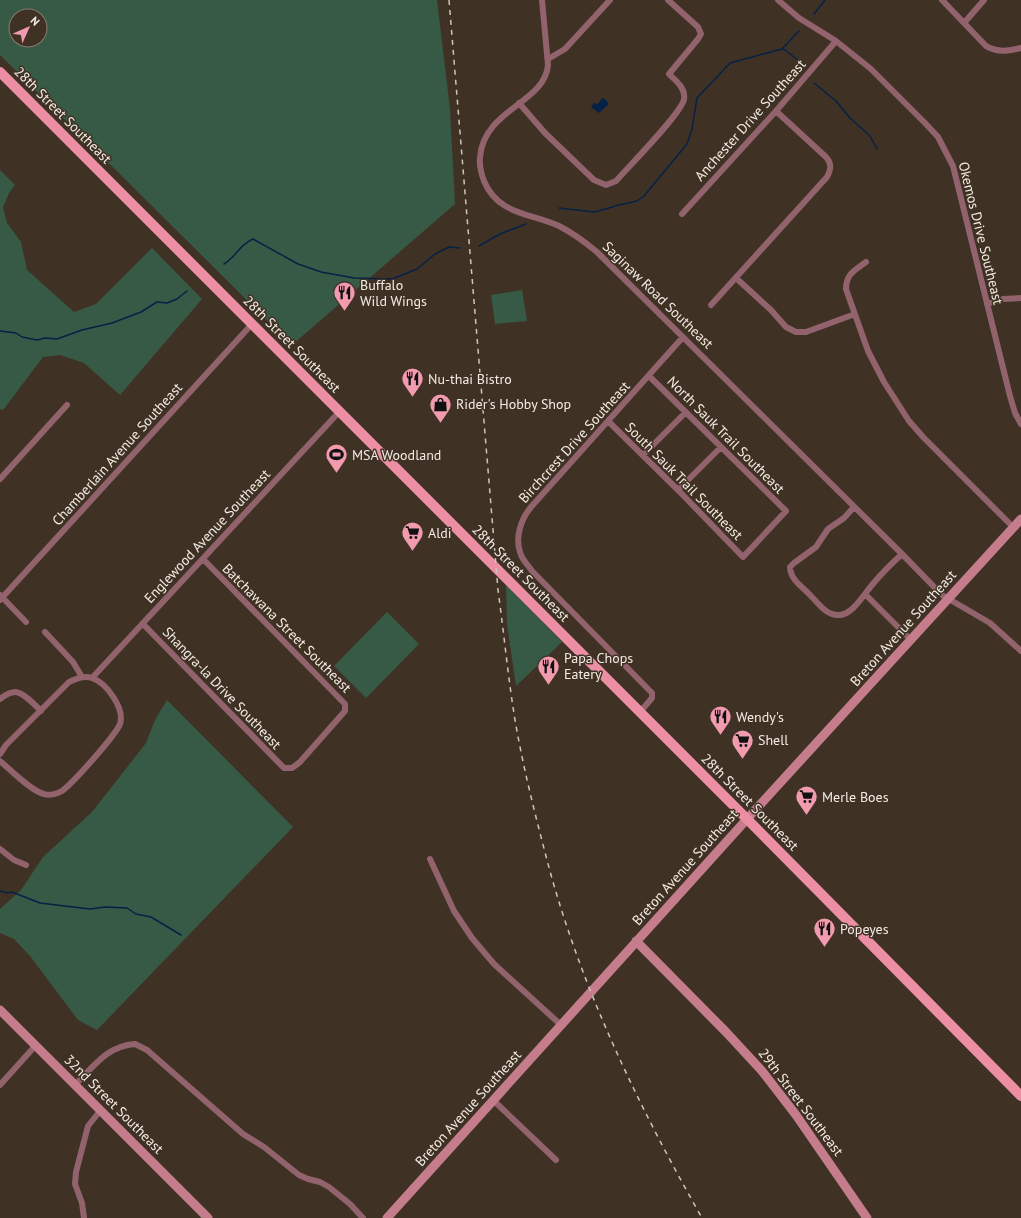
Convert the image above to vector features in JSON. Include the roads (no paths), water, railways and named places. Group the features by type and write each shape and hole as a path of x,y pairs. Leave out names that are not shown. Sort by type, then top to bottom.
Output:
{"main road":[{"name":"28th Street Southeast","path":"0,72 340,410 1021,1096"},
{"name":"Breton Avenue Southeast","path":"387,1218 747,819 1021,519"},
{"name":"29th Street Southeast","path":"636,942 739,1045 762,1071 796,1115 867,1218"},
{"name":"32nd Street Southeast","path":"0,1010 208,1218"}],"street":[{"name":"Saginaw Road Southeast","path":"542,0 548,73 542,84 494,123 487,134 483,143 480,158 481,173 491,194 501,204 512,211 554,224 581,239 597,252 902,554 940,594 986,620 1021,651"},
{"path":"548,59 565,49 610,0"},
{"path":"519,103 545,133 594,180 606,185 616,181 668,123 680,108 684,99 684,92 669,74 701,34 698,28 668,0"},
{"name":"Okemos Drive Southeast","path":"778,0 798,18 836,41 870,69 925,122 938,137 953,166 1010,396 1015,413 1021,424"},
{"path":"942,0 986,46 994,50 1005,51 1021,48"},
{"path":"964,23 984,0"},
{"name":"Anchester Drive Southeast","path":"682,214 776,111 836,41"},
{"path":"711,306 827,177 830,171 830,162 826,157 776,111"},
{"path":"866,262 852,273 846,282 846,289 868,351 884,382 908,421 1014,528"},
{"path":"736,278 771,310 786,327 796,332 806,332 855,314"},
{"path":"987,304 1003,299 1021,298"},
{"name":"Chamberlain Avenue Southeast","path":"1,597 252,324"},
{"name":"Birchcrest Drive Southeast","path":"640,712 652,698 652,693 523,560 519,545 520,531 525,514 683,337"},
{"name":"North Sauk Trail Southeast","path":"649,376 786,511 743,557"},
{"path":"0,479 67,405"},
{"name":"Englewood Avenue Southeast","path":"92,678 340,410"},
{"path":"643,455 686,412"},
{"name":"South Sauk Trail Southeast","path":"608,421 743,557"},
{"path":"678,490 721,447"},
{"path":"854,507 844,518 828,529 816,547 790,567 792,576 826,611 833,615 840,616 849,611 866,595 870,587 902,554"},
{"name":"Batchawana Street Southeast","path":"203,559 346,704 345,711 342,715 300,762 292,768 284,768"},
{"path":"866,595 911,640"},
{"path":"1,597 26,622"},
{"name":"Shangra-la Drive Southeast","path":"143,624 284,768"},
{"path":"45,632 73,662 82,677"},
{"path":"0,754 6,745 69,682 82,677 92,678 103,685 113,695 120,714 120,724 114,734 61,792 56,794 44,794 34,789 0,761"},
{"path":"0,699 13,692 16,692 31,701 41,711"},
{"path":"0,849 14,860 26,865"},
{"path":"430,859 454,911 472,938 494,964 561,1025"},
{"path":"75,1085 102,1057 121,1046 135,1044 147,1050 243,1134 264,1147 299,1174 329,1187 350,1204 363,1218"},
{"path":"0,1085 36,1045"},
{"path":"493,1100 556,1160"},
{"path":"84,1218 82,1203 75,1184 76,1172 88,1126 100,1110"}],"water":[{"path":"602,98 609,104 599,113 591,107 594,103 598,104"}],"waterway":[{"path":"814,14 825,0"},
{"path":"559,208 595,212 637,201 644,196 687,144 692,129 697,98 730,63 782,49 799,31"},
{"path":"782,49 799,61"},
{"path":"814,83 836,101 850,118 870,136 877,149"},
{"path":"479,246 500,234 526,224"},
{"path":"224,264 232,258 244,244 253,239 298,264 321,272 354,278 392,279 417,269 435,254 449,247 460,248"},
{"path":"0,331 16,333 22,337 37,340 45,338 57,339 82,330 112,323 141,312 157,302 167,303 177,299 187,291"},
{"path":"0,891 7,893 12,892 40,903 90,909 105,907 127,908 136,914 151,917 181,935"}],"railway":[{"path":"449,0 498,590 515,720 522,755 547,860 576,953 613,1044 655,1132 702,1218"}],"place":[{"name":"Buffalo Wild Wings","path":"344,312"},
{"name":"Nu-thai Bistro","path":"413,398"},
{"name":"Rider's Hobby Shop","path":"441,424"},
{"name":"MSA Woodland","path":"337,474"},
{"name":"Aldi","path":"412,552"},
{"name":"Papa Chops Eatery","path":"548,686"},
{"name":"Wendy's","path":"721,736"},
{"name":"Shell","path":"742,760"},
{"name":"Merle Boes","path":"806,816"},
{"name":"Popeyes","path":"825,948"}]}
